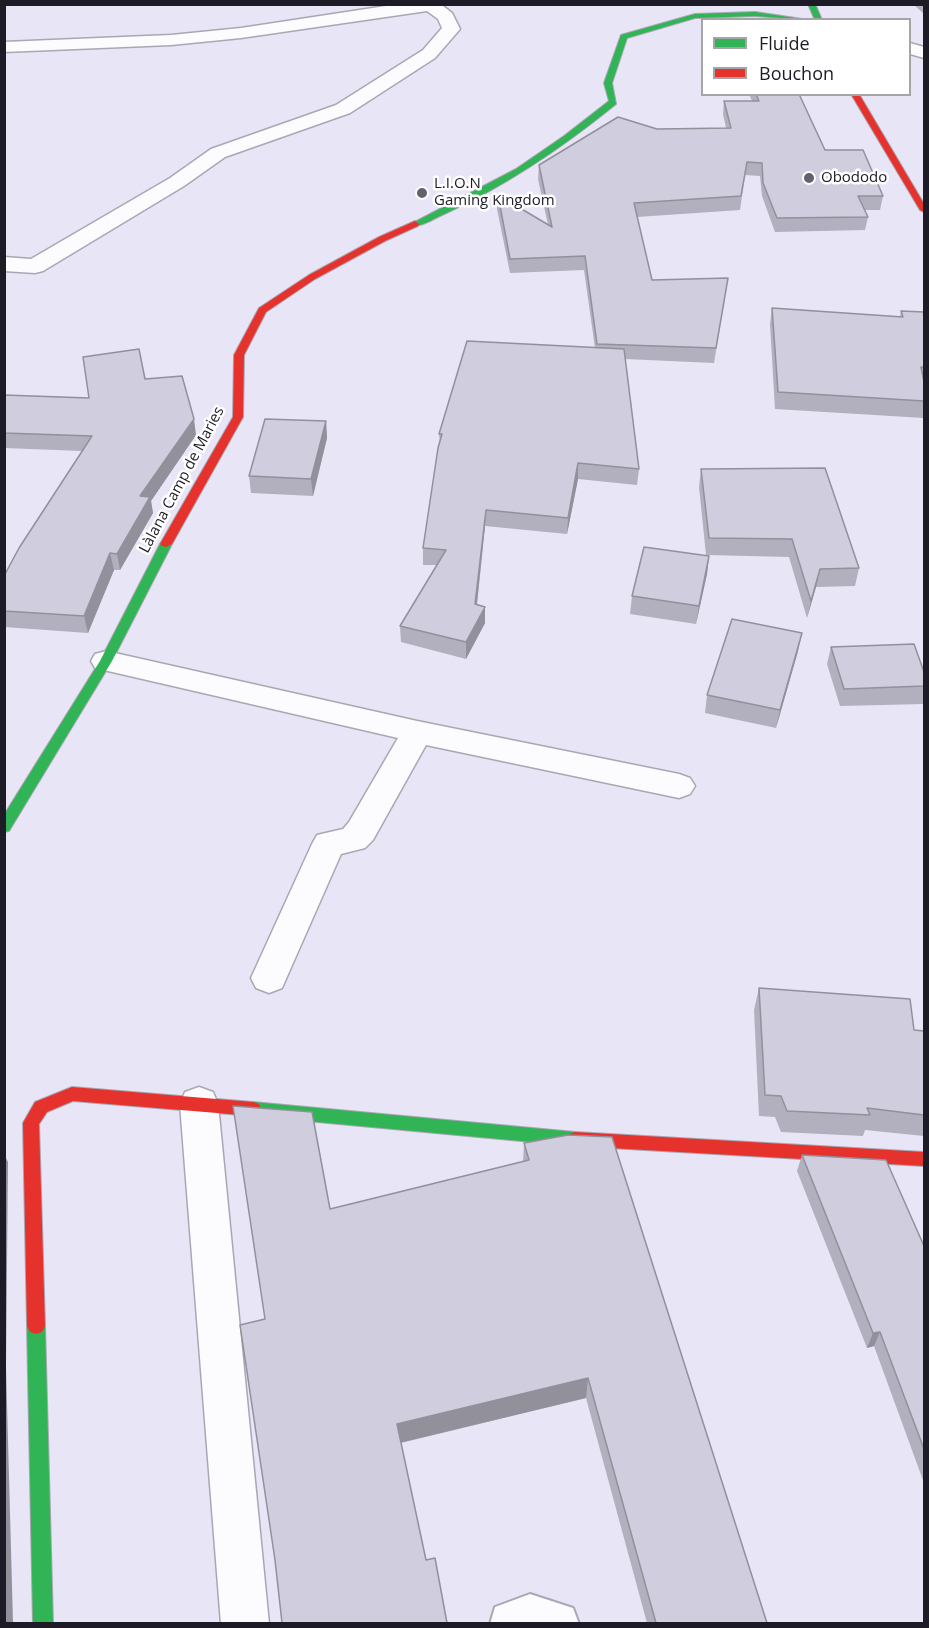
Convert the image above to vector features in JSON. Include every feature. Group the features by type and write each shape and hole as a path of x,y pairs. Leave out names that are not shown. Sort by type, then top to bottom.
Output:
{"street":[{"path":"811,4 818,18"},
{"path":"4,47 171,40 434,5 446,17 451,29 429,54 343,109 218,153 177,182 35,266 4,264"},
{"name":"Làlana Camp de Maries","path":"4,827 106,661 150,573 238,417 239,355 262,310 312,277 382,239 463,203 542,156 591,121 614,102 608,83 624,37 695,16 754,14 789,18"},
{"path":"856,96 924,210"},
{"path":"106,661 417,732 680,786"},
{"path":"269,978 329,844 354,839 361,831 417,732"},
{"path":"44,1623 32,1123 41,1107 72,1094 550,1138 924,1159"},
{"path":"199,1104 245,1623"}],"lane":[{"path":"507,1623 507,1619 530,1611 561,1620 563,1623"}],"building":[{"path":"757,96 800,96 825,150 863,150 883,196 858,196 868,217 777,218 763,183 762,163 747,162 741,196 634,203 652,280 728,278 716,348 597,344 585,256 510,259 498,195 552,227 539,165 618,117 657,129 731,128 724,101 759,101"},
{"path":"772,308 903,317 901,311 924,312 924,367 921,367 924,401 778,392"},
{"path":"467,341 624,349 639,469 578,463 568,518 486,510 475,604 485,607 466,642 400,626 446,550 423,548 442,434 439,434"},
{"path":"139,349 145,379 182,376 194,419 140,496 150,497 117,554 110,553 84,616 4,611 4,576 19,548 92,436 4,433 4,395 89,398 83,357"},
{"path":"265,419 326,421 311,479 249,476"},
{"path":"825,468 859,568 820,569 811,601 792,539 709,538 701,469"},
{"path":"644,547 709,556 699,606 632,596"},
{"path":"732,619 802,633 780,710 707,695"},
{"path":"914,644 924,672 924,686 844,689 831,647"},
{"path":"759,988 910,999 914,1030 924,1031 924,1115 867,1108 870,1115 787,1111 781,1096 765,1095"},
{"path":"233,1106 312,1112 330,1209 529,1160 524,1143 568,1135 612,1137 767,1623 656,1623 588,1378 397,1424 426,1560 435,1558 447,1623 282,1623 275,1560 240,1325 265,1319"},
{"path":"802,1155 886,1160 924,1246 924,1449 880,1332 873,1333"}],"traffic: fast":[{"path":"811,4 818,18"},
{"path":"415,224 468,199 543,155 613,102 608,83 624,37 695,16 755,14 789,18"},
{"path":"4,827 106,661 166,544"},
{"path":"253,1109 575,1139"},
{"path":"36,1326 43,1624"}],"traffic: jam":[{"path":"856,96 924,210"},
{"path":"166,544 238,417 239,355 262,310 312,277 415,224"},
{"path":"36,1326 31,1123 41,1107 72,1094 253,1109"},
{"path":"575,1139 924,1159"}],"place":[{"name":"Obododo","path":"809,178"},
{"name":"L.I.O.N Gaming Kingdom","path":"422,193"}]}
